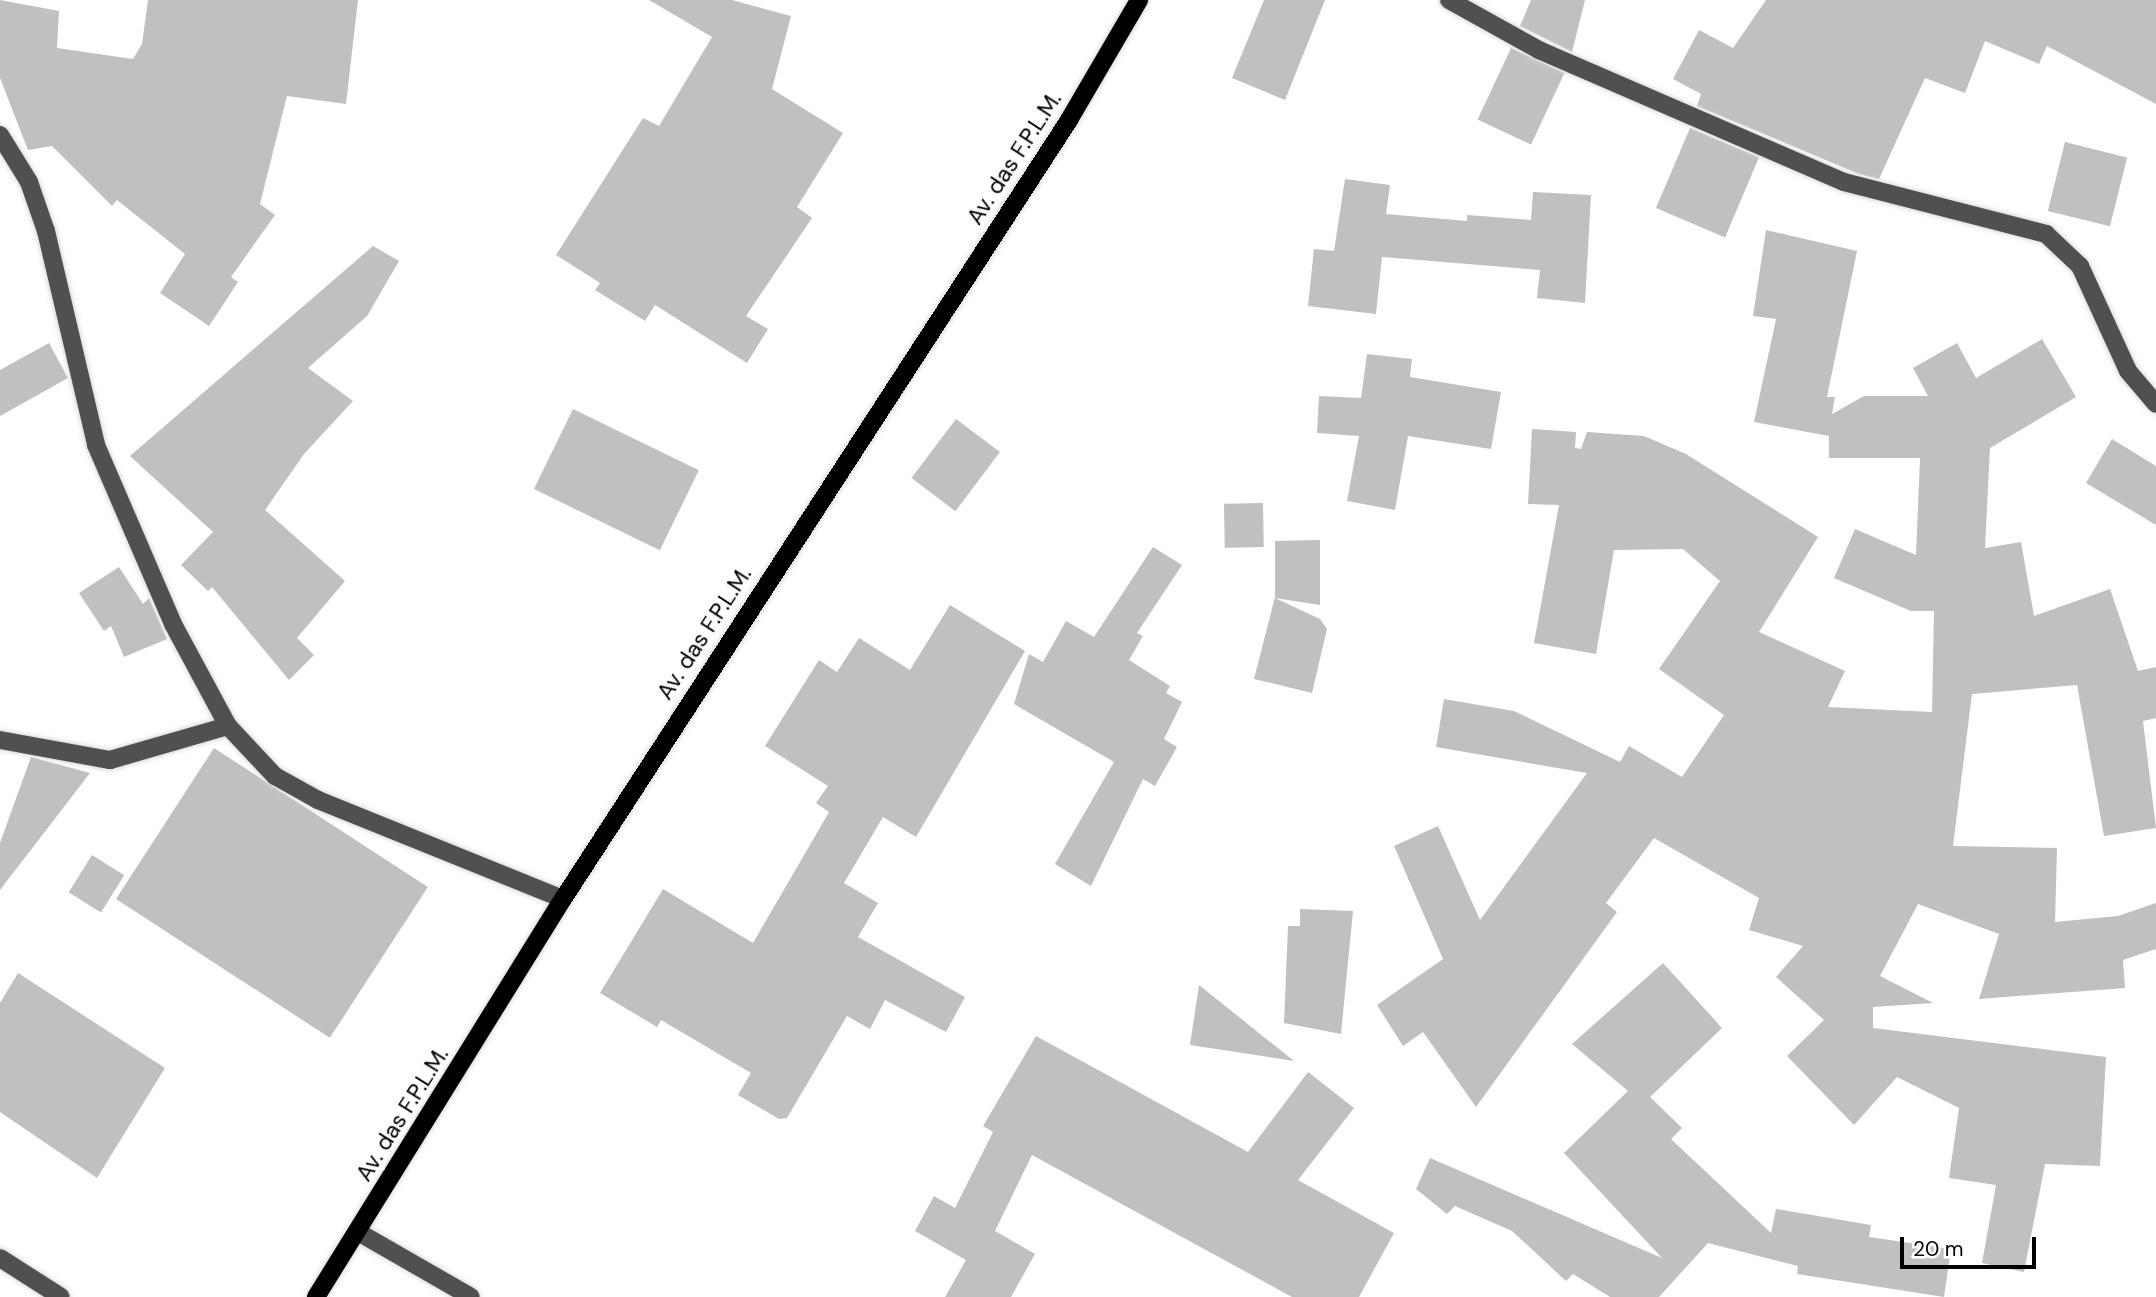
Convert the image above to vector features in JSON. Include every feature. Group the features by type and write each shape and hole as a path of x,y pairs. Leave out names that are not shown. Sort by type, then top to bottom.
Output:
{"main road":[{"name":"Av. das F.P.L.M.","path":"316,1297 563,899 1069,120 1139,0"}],"street":[{"path":"1449,0 1539,50 1844,182 2046,234 2080,266 2128,371 2156,404"},
{"path":"0,135 29,182 46,232 96,445 173,624 228,726 275,776 318,800 563,899"},
{"path":"0,740 110,760 228,726"},
{"path":"358,1232 471,1297"},
{"path":"0,1258 61,1297"}],"building":[{"path":"0,0 59,11 57,48 133,59 142,44 148,0 358,0 346,104 287,96 260,204 275,215 231,277 238,282 209,326 160,293 185,254 117,200 112,206 52,146 28,150 0,78"},
{"path":"649,0 732,0 791,16 772,89 843,133 797,207 812,218 746,316 768,329 747,363 655,305 645,321 595,290 600,283 556,255 643,118 659,126 712,37"},
{"path":"1264,0 1325,0 1285,100 1232,78"},
{"path":"1531,0 1585,0 1572,52 1520,26"},
{"path":"1766,0 2156,0 2156,104 2047,46 2039,64 1985,41 1965,93 1925,78 1879,179 1859,174 1697,106 1701,94 1673,79 1699,30 1733,48"},
{"path":"1511,48 1564,73 1531,145 1478,120"},
{"path":"1690,128 1759,157 1725,237 1656,208"},
{"path":"2065,142 2127,157 2110,226 2048,211"},
{"path":"1345,179 1390,185 1386,214 1467,221 1467,215 1531,220 1533,192 1591,195 1585,303 1537,298 1540,270 1382,257 1376,314 1308,306 1314,249 1334,251"},
{"path":"1766,230 1857,251 1827,397 1835,397 1832,414 1864,396 1928,396 1913,368 1957,343 1976,378 2042,339 2076,397 1990,448 1985,548 2021,542 2034,616 2110,589 2138,671 2156,667 2156,718 2143,721 2156,828 2104,836 2077,685 1972,694 1953,846 2057,848 2055,922 2118,916 2156,903 2156,949 2123,960 2125,988 1979,999 1999,934 1918,904 1880,976 1933,1003 1873,1007 1873,1028 2106,1057 2100,1166 2045,1164 2024,1272 1982,1263 1996,1185 1949,1178 1959,1108 1897,1077 1854,1125 1787,1056 1824,1020 1776,977 1803,946 1749,930 1759,898 1654,838 1606,903 1617,912 1476,1107 1423,1032 1403,1046 1377,1005 1443,959 1394,846 1438,826 1480,920 1587,773 1436,747 1444,699 1514,711 1620,762 1629,746 1682,777 1724,715 1659,669 1720,581 1683,549 1614,550 1596,654 1534,643 1559,505 1528,504 1532,429 1576,432 1575,448 1581,449 1587,432 1644,436 1686,454 1818,537 1759,632 1845,671 1828,707 1932,712 1934,611 1911,611 1834,578 1855,529 1916,555 1920,458 1829,458 1829,436 1754,422 1776,319 1753,316"},
{"path":"373,246 399,261 367,316 308,368 353,401 304,454 265,510 345,581 297,638 314,655 289,680 212,587 208,591 181,565 213,532 130,456"},
{"path":"49,343 68,378 0,416 0,370"},
{"path":"1367,354 1412,359 1410,377 1501,392 1491,449 1408,436 1395,510 1347,501 1359,436 1317,433 1319,396 1361,398"},
{"path":"573,409 699,470 660,550 534,489"},
{"path":"956,419 1000,452 955,511 911,478"},
{"path":"2112,439 2156,466 2156,525 2086,483"},
{"path":"1263,503 1264,547 1225,548 1224,504"},
{"path":"1320,540 1320,605 1275,598 1320,619 1327,629 1312,693 1254,679 1275,597 1275,541"},
{"path":"1153,547 1182,565 1137,633 1143,636 1129,660 1170,686 1166,693 1182,702 1164,739 1177,747 1155,786 1143,779 1091,886 1055,864 1114,762 1014,704 1029,654 1043,662 1066,621 1094,637"},
{"path":"119,567 143,604 149,598 167,639 124,657 111,626 104,631 79,593"},
{"path":"950,605 1025,651 916,837 883,817 844,883 878,903 858,937 965,997 946,1032 885,1000 870,1029 847,1016 787,1118 779,1119 738,1095 751,1073 661,1020 657,1027 600,993 663,889 753,943 829,812 816,803 828,786 765,746 819,660 837,672 859,638 910,670"},
{"path":"214,748 428,887 330,1038 116,899"},
{"path":"31,757 90,773 0,890 0,843"},
{"path":"92,855 124,875 101,912 69,892"},
{"path":"1300,909 1353,911 1341,1034 1284,1023 1288,926 1300,926"},
{"path":"1663,963 1722,1028 1650,1097 1682,1128 1671,1139 1771,1233 1776,1209 1871,1225 1869,1237 1951,1249 1944,1297 1797,1274 1798,1266 1708,1243 1659,1297 1610,1297 1573,1274 1566,1281 1512,1231 1455,1206 1447,1214 1416,1189 1430,1158 1662,1258 1564,1153 1628,1091 1572,1044"},
{"path":"18,973 165,1068 97,1178 0,1112 0,1003"},
{"path":"1199,985 1294,1061 1190,1045"},
{"path":"1036,1036 1248,1152 1308,1072 1354,1108 1298,1180 1394,1233 1359,1297 1292,1297 1032,1155 995,1231 1035,1254 1011,1297 945,1297 966,1260 915,1231 934,1196 955,1208 993,1132 983,1126"}]}
